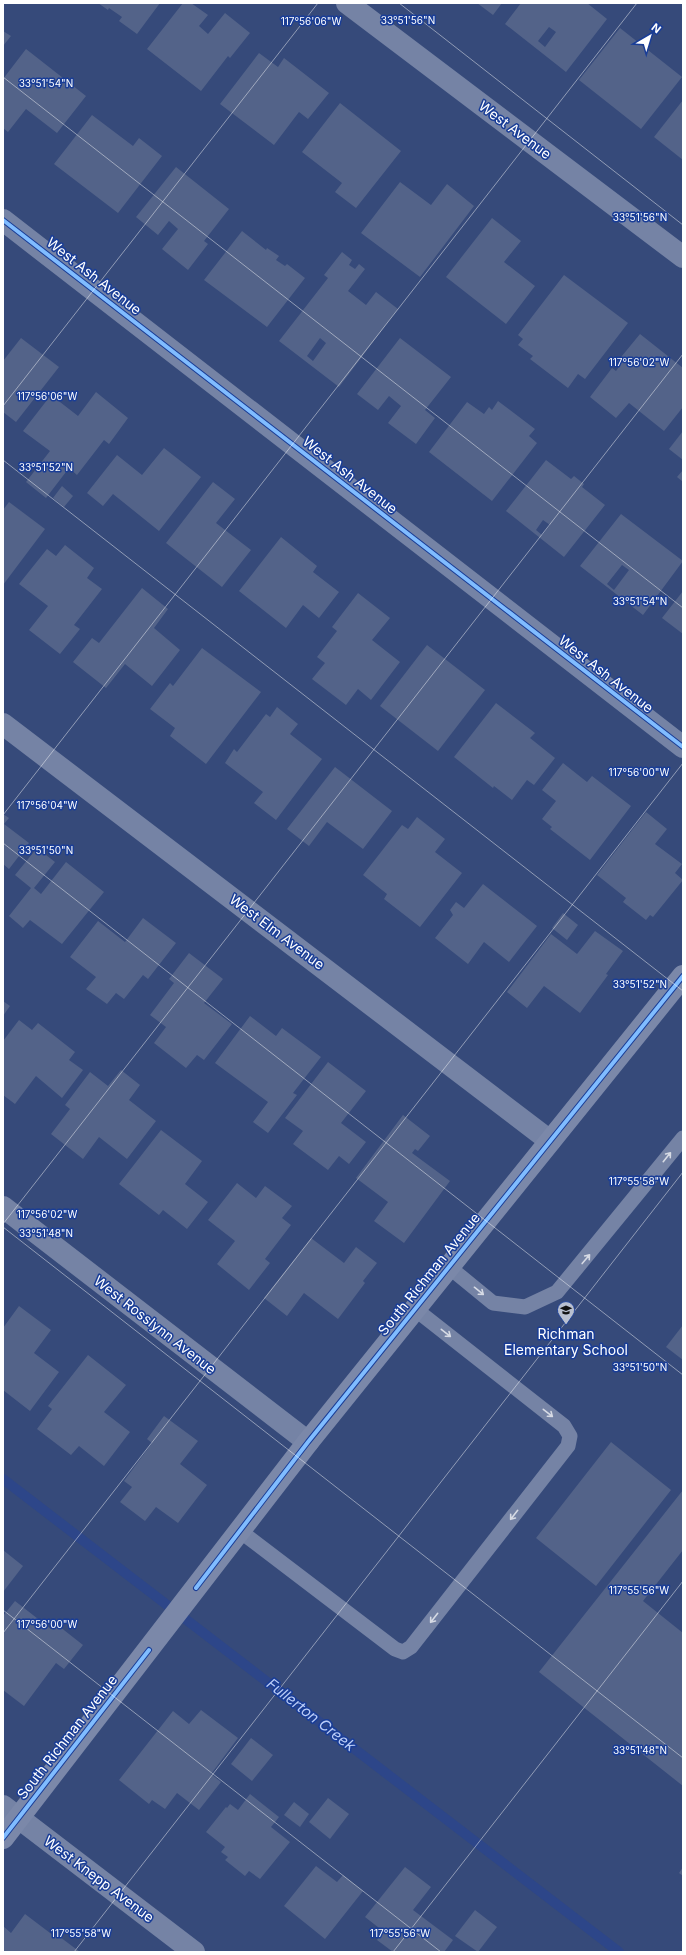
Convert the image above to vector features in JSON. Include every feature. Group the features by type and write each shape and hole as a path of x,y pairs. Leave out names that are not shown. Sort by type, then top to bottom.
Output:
{"street":[{"name":"West Avenue","path":"347,3 683,257"},
{"name":"West Ash Avenue","path":"3,220 683,747"},
{"name":"West Elm Avenue","path":"3,724 550,1140"},
{"name":"South Richman Avenue","path":"3,1838 11,1812 149,1650 308,1442 683,976"},
{"name":"West Rosslynn Avenue","path":"3,1207 308,1442"},
{"name":"West Knepp Avenue","path":"11,1812 194,1952"}],"lane":[{"path":"449,1267 493,1303 525,1307 557,1292 683,1138"},
{"path":"240,1531 395,1649 403,1652 411,1647 568,1446 570,1436 564,1426 415,1309"}],"building":[{"path":"98,3 160,3 137,34 119,21 122,17 109,8 108,10"},
{"path":"183,3 191,3 208,15 199,26 208,34 225,13 250,33 230,58 228,56 201,91 147,49"},
{"path":"477,3 502,3 493,15"},
{"path":"521,3 587,3 607,19 566,72 505,24","holes":["549,27 556,32 545,47 538,41"]},
{"path":"620,28 682,77 641,129 579,80"},
{"path":"3,31 11,36 3,46"},
{"path":"26,49 86,96 57,133 26,109 8,132 3,128 3,79"},
{"path":"259,53 278,67 284,58 329,93 308,119 299,112 274,145 220,104"},
{"path":"683,100 683,160 654,137"},
{"path":"340,103 401,151 356,208 335,192 342,183 302,152"},
{"path":"92,115 133,146 139,138 162,156 118,213 54,164"},
{"path":"176,167 229,209 204,241 208,244 188,270 162,249 178,229 169,221 158,235 136,217"},
{"path":"400,182 431,205 447,184 474,206 420,277 361,233"},
{"path":"492,218 521,241 504,262 535,286 506,324 446,277"},
{"path":"242,231 266,250 267,248 279,256 276,260 285,266 287,264 305,278 267,327 204,280"},
{"path":"342,252 352,260 349,265 355,269 359,264 365,269 348,291 366,305 376,292 398,309 339,387 279,341 328,278 324,275","holes":["320,338 326,343 313,361 307,356"]},
{"path":"564,275 628,323 585,379 578,374 568,388 530,359 533,356 518,345 523,339 518,335"},
{"path":"640,334 683,368 683,407 664,431 629,403 616,418 590,397 612,368 616,371 621,364 617,362"},
{"path":"21,338 59,367 16,422 3,412 3,361"},
{"path":"400,338 451,377 425,410 435,418 416,444 388,423 401,406 389,396 378,410 357,394"},
{"path":"96,392 128,418 109,444 104,440 77,475 69,468 46,498 26,482 50,451 23,431 51,395 78,416"},
{"path":"498,401 535,429 529,436 537,443 492,501 429,452 467,402 484,414 489,407 492,410"},
{"path":"683,431 683,460 669,449"},
{"path":"164,448 201,477 159,531 113,494 103,506 87,493 117,455 142,475"},
{"path":"546,460 571,479 574,476 584,484 582,487 605,505 564,557 506,511","holes":["543,520 550,525 542,535 536,530"]},
{"path":"683,470 683,482 677,477"},
{"path":"213,482 235,499 216,523 251,550 222,587 166,543"},
{"path":"62,486 73,496 64,507 53,498"},
{"path":"9,502 45,529 3,585 3,510"},
{"path":"621,514 683,561 643,615 580,566","holes":["622,565 629,570 614,590 607,584"]},
{"path":"281,537 317,566 313,572 339,592 319,618 303,605 286,628 239,591"},
{"path":"65,545 94,568 87,578 102,589 74,625 80,629 60,654 29,630 48,606 19,584 47,549 56,556"},
{"path":"142,588 168,609 154,628 180,650 152,686 125,664 106,688 73,662 92,638 99,643"},
{"path":"683,591 683,634 662,618"},
{"path":"358,593 390,618 372,640 400,662 371,700 358,689 346,705 312,679 325,663 317,657 337,631 332,627"},
{"path":"427,645 485,690 438,751 380,706"},
{"path":"202,648 261,692 206,764 170,736 175,728 150,709 170,683 173,686"},
{"path":"496,703 535,733 530,738 555,758 534,785 527,780 512,800 494,786 493,788 454,757"},
{"path":"277,707 298,724 290,734 322,759 276,820 254,803 263,792 225,763 234,749 237,752 266,714 270,717"},
{"path":"563,763 587,782 592,776 631,806 590,860 550,829 552,827 542,819 556,801 542,790"},
{"path":"335,767 392,811 363,849 327,822 309,846 287,829"},
{"path":"646,812 667,829 655,844 682,864 675,873 683,880 653,917 650,915 646,920 623,902 626,898 597,875"},
{"path":"3,814 9,818 4,824 29,843 9,869 3,864"},
{"path":"417,817 445,839 435,852 462,873 420,927 384,899 387,894 363,875 402,825 408,829"},
{"path":"37,848 55,862 34,888 41,894 66,862 104,892 62,944 30,920 23,928 9,916 31,888 15,875"},
{"path":"483,884 537,926 509,962 484,942 468,964 435,938 453,915 450,910 456,902 464,908"},
{"path":"563,913 578,925 567,940 552,928"},
{"path":"143,918 176,943 148,979 143,975 124,999 116,993 107,1004 86,989 96,977 70,957 98,921 125,942"},
{"path":"595,931 623,951 606,974 608,975 580,1013 544,986 527,1008 507,992 551,934 577,954"},
{"path":"189,953 223,979 204,1003 232,1024 204,1060 197,1055 186,1068 154,1043 166,1027 150,1015 174,983 169,979"},
{"path":"3,1001 10,1006 3,1016"},
{"path":"250,1016 276,1036 282,1028 321,1057 293,1093 297,1095 268,1133 253,1122 268,1102 215,1063"},
{"path":"19,1020 32,1030 38,1023 75,1052 69,1060 83,1070 62,1098 36,1076 15,1104 3,1095 3,1041"},
{"path":"328,1062 366,1091 341,1123 366,1142 349,1164 339,1156 328,1170 293,1144 303,1131 285,1118"},
{"path":"121,1070 140,1085 129,1100 156,1121 127,1159 99,1137 83,1159 51,1134 70,1109 65,1105 90,1072 108,1086"},
{"path":"403,1115 430,1136 418,1151 415,1149 412,1153 450,1181 404,1243 374,1221 388,1202 356,1178"},
{"path":"161,1130 202,1161 185,1184 208,1202 187,1229 163,1210 159,1215 119,1184"},
{"path":"237,1183 256,1198 265,1186 292,1206 282,1218 291,1225 265,1259 270,1263 249,1290 217,1264 235,1241 208,1220"},
{"path":"311,1238 344,1263 356,1247 377,1263 363,1281 365,1283 338,1319 304,1293 287,1316 264,1298"},
{"path":"19,1306 51,1330 34,1353 59,1372 30,1411 3,1390 3,1328"},
{"path":"683,1325 683,1360 666,1347"},
{"path":"88,1355 126,1385 104,1412 130,1432 104,1466 79,1446 71,1455 37,1429 52,1409 48,1406"},
{"path":"164,1416 198,1441 180,1464 207,1485 178,1523 156,1507 145,1521 120,1502 132,1487 124,1481 152,1443 147,1439"},
{"path":"611,1442 671,1490 596,1586 536,1538"},
{"path":"683,1490 683,1550 643,1601 683,1633 683,1786 539,1672"},
{"path":"3,1550 23,1566 3,1592"},
{"path":"15,1601 51,1629 55,1623 83,1645 64,1669 56,1663 24,1706 3,1690 3,1616"},
{"path":"201,1710 238,1738 211,1774 221,1782 199,1810 177,1793 165,1809 152,1800 149,1804 119,1780 173,1711 189,1724"},
{"path":"251,1738 273,1755 252,1781 231,1764"},
{"path":"250,1794 279,1817 271,1827 290,1842 260,1879 249,1871 245,1876 225,1860 228,1857 221,1852 225,1847 206,1832 226,1807 227,1808 230,1804 238,1810"},
{"path":"328,1798 349,1814 330,1839 309,1822"},
{"path":"294,1802 309,1814 300,1827 284,1815"},
{"path":"316,1866 337,1882 343,1875 363,1891 325,1939 284,1906"},
{"path":"405,1867 431,1887 413,1910 453,1940 444,1952 393,1952 377,1940 383,1931 365,1917"},
{"path":"683,1867 683,1876 679,1873"},
{"path":"475,1910 497,1927 478,1952 455,1936"},
{"path":"25,1914 54,1936 56,1934 80,1952 3,1952 3,1926 11,1933"}],"waterway":[{"name":"Fullerton Creek","path":"3,1479 619,1952"}],"cycle path":[{"path":"3,220 683,747"},
{"path":"196,1588 308,1442 683,976"},
{"path":"3,1838 149,1650"}],"place":[{"name":"Richman Elementary School","path":"566,1325"}]}
